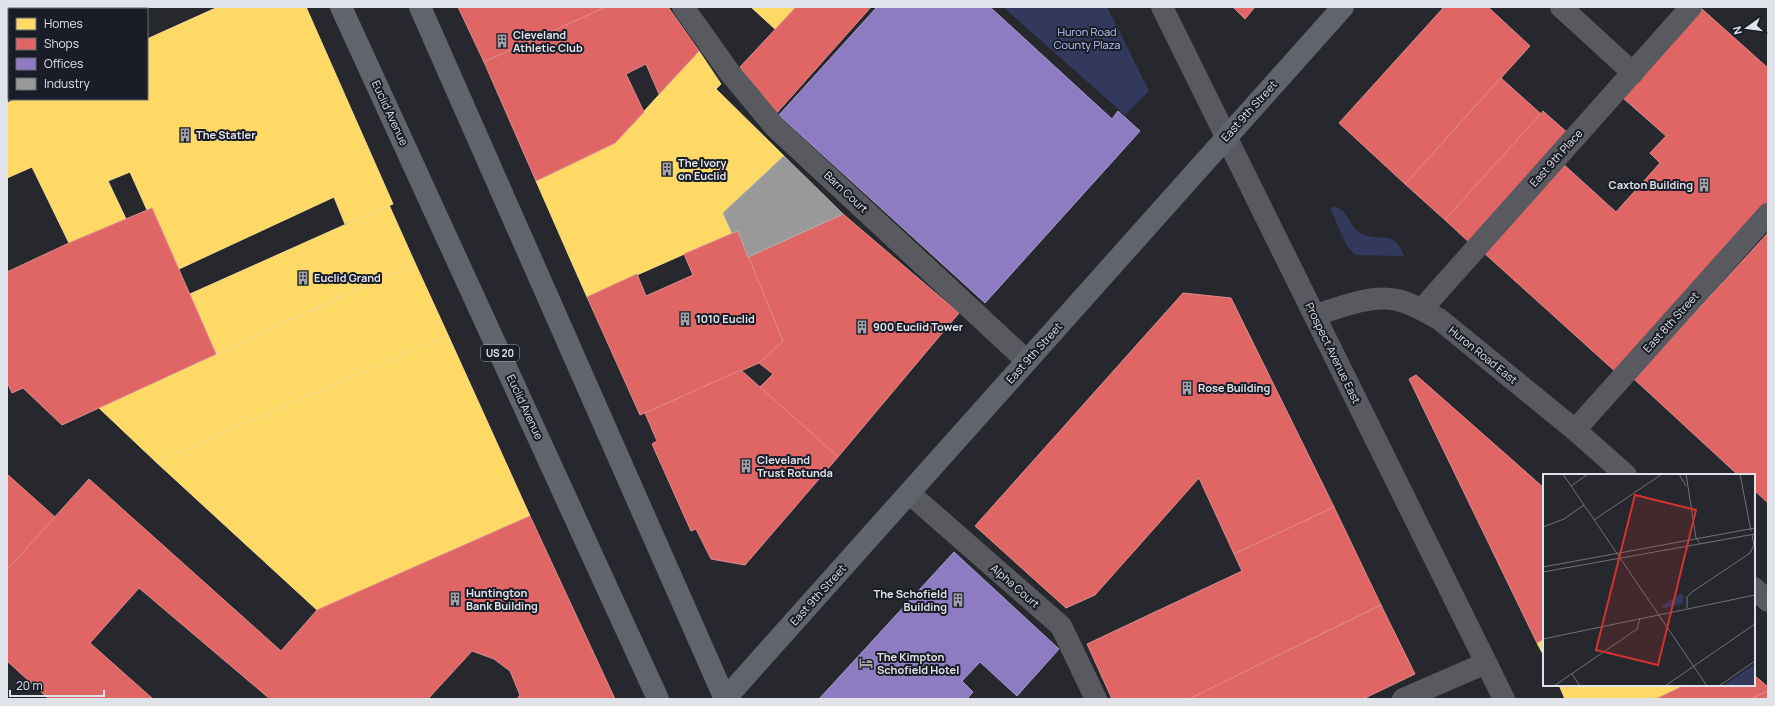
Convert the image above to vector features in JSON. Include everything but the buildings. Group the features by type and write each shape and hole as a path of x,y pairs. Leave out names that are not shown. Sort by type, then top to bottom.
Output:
{"main road":[{"name":"Euclid Avenue","path":"341,7 658,699"},
{"path":"420,7 725,699"},
{"name":"East 9th Street","path":"725,699 1343,7"}],"street":[{"name":"Barn Court","path":"683,7 730,73 775,127 1027,361"},
{"name":"Prospect Avenue East","path":"1162,7 1504,699"},
{"path":"1561,7 1633,73"},
{"name":"East 9th Place","path":"1422,309 1691,7"},
{"name":"East 8th Street","path":"1575,430 1768,214"},
{"name":"Huron Road East","path":"1315,315 1366,300 1380,299 1396,300 1422,309 1439,319 1575,430 1625,474"},
{"name":"Alpha Court","path":"909,492 1061,626 1096,699"},
{"path":"1755,589 1768,600"},
{"path":"1403,699 1486,663"}],"green space":[{"name":"Huron Road County Plaza","path":"1003,7 1107,7 1149,91 1125,115"},
{"path":"1334,207 1343,211 1355,229 1366,236 1385,238 1395,241 1400,247 1404,256 1356,255 1347,246 1330,208"}],"place":[{"name":"Cleveland Athletic Club","path":"502,41"},
{"name":"The Statler","path":"185,135"},
{"name":"The Ivory on Euclid","path":"667,169"},
{"name":"Caxton Building","path":"1704,185"},
{"name":"Euclid Grand","path":"303,278"},
{"name":"1010 Euclid","path":"685,319"},
{"name":"900 Euclid Tower","path":"862,327"},
{"name":"Rose Building","path":"1187,388"},
{"name":"Cleveland Trust Rotunda","path":"746,466"},
{"name":"Huntington Bank Building","path":"455,599"},
{"name":"The Schofield Building","path":"958,600"},
{"name":"The Kimpton Schofield Hotel","path":"866,663"}]}
